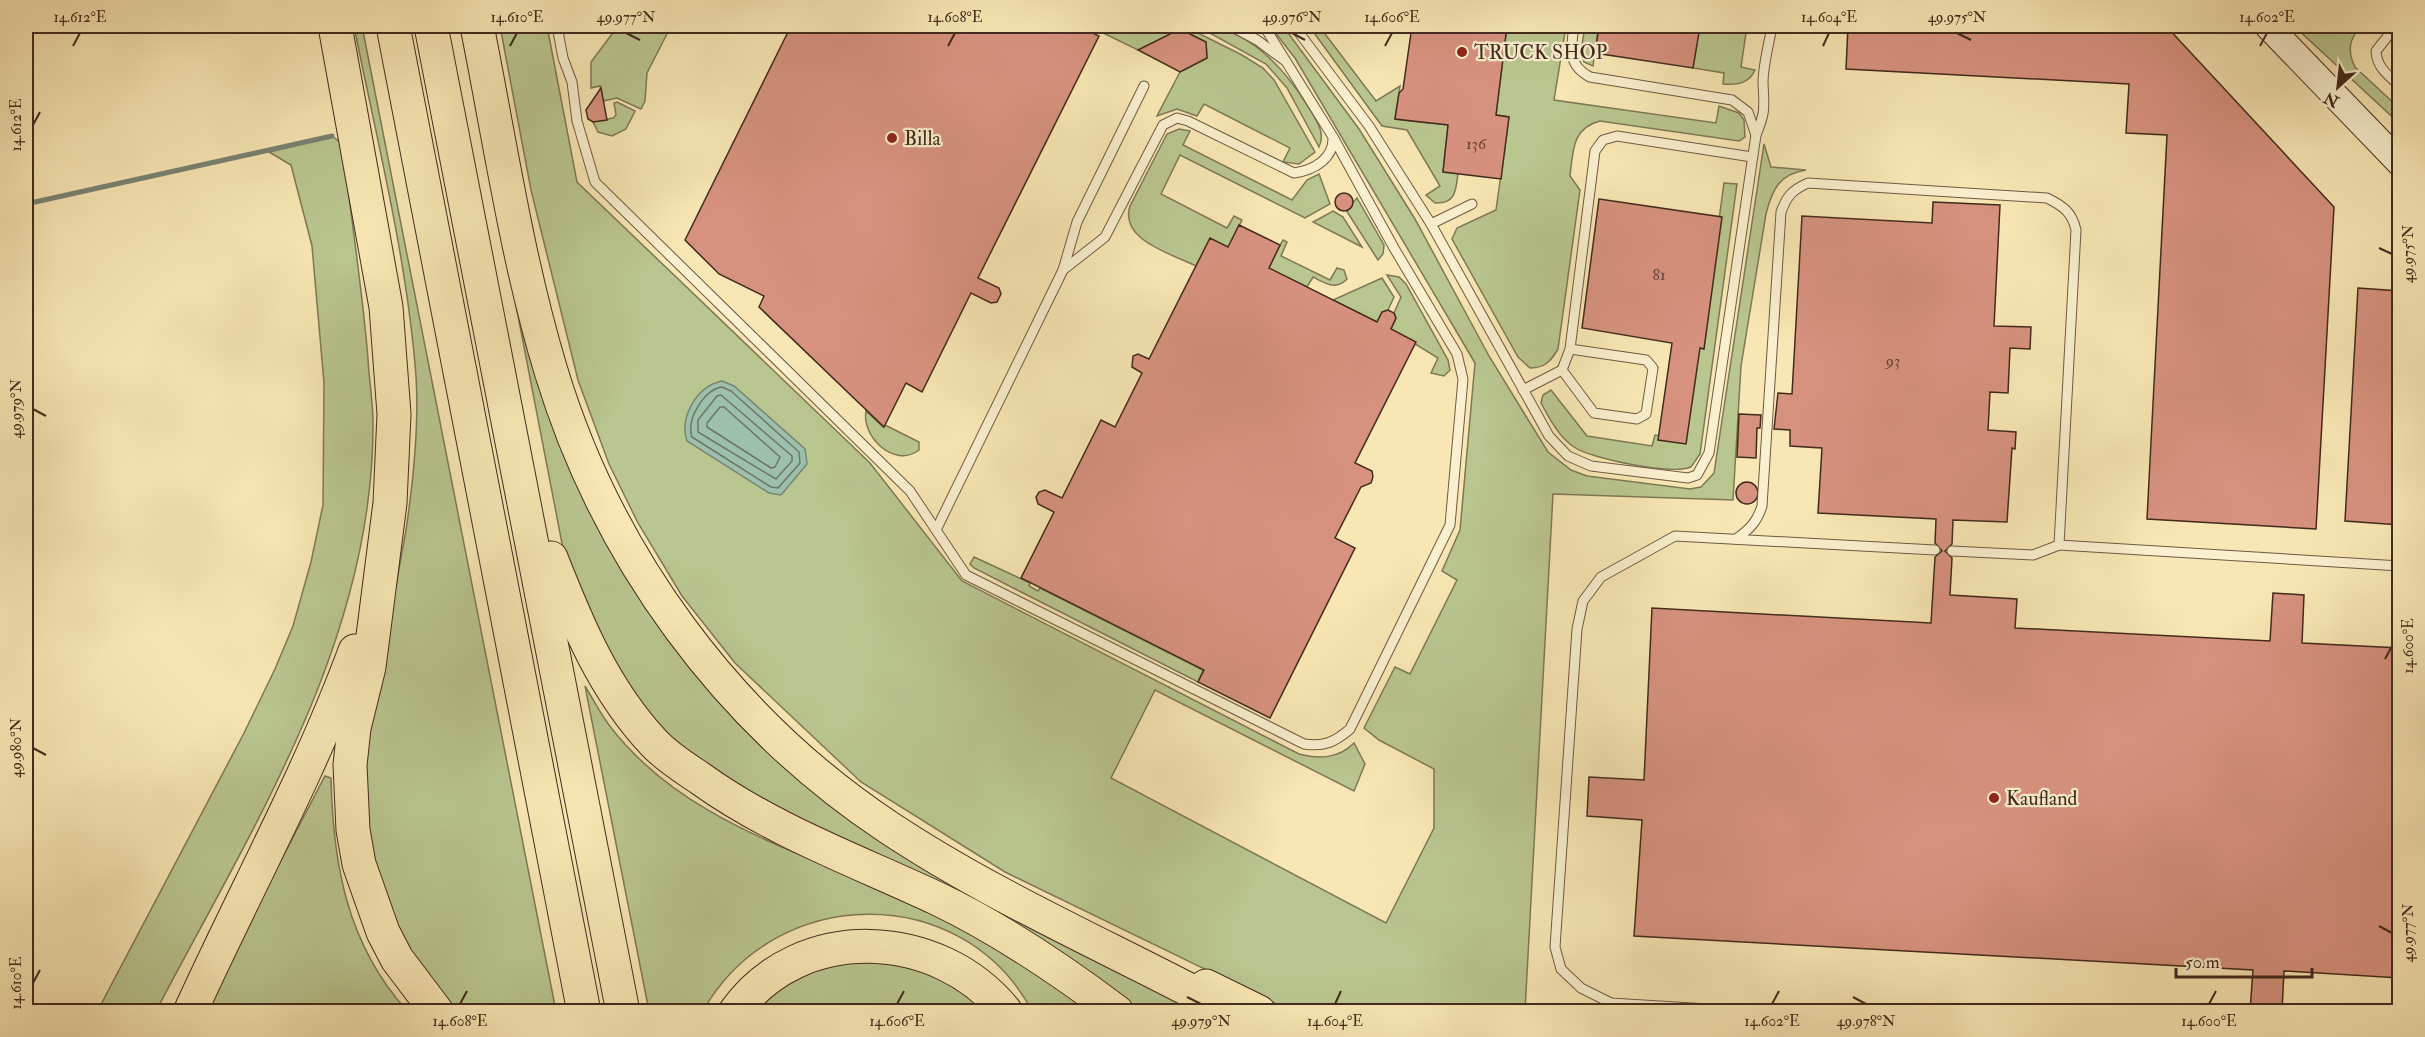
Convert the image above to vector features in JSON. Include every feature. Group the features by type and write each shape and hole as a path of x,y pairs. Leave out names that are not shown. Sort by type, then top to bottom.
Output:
{"highway":[{"path":"335,26 387,318 394,414 390,503 369,667 354,728 350,765 353,830 359,864 383,932 397,959 437,1011"},
{"path":"393,26 584,1011"},
{"path":"431,26 623,1011"},
{"path":"477,26 518,232 551,372 569,422 609,514 654,592 715,674 775,737 823,779 888,827 963,873 1193,992 1223,1011"},
{"path":"522,486 584,640 627,712 655,745 736,805 939,900 995,929 1068,975 1117,1011"},
{"path":"190,1011 288,808 336,702 377,578 390,503"},
{"path":"1055,921 1259,1011"},
{"path":"183,1011 221,945"},
{"path":"735,1011 756,988 790,965 828,950 869,945 910,950 949,964 983,987 1006,1011"}],"main road":[{"path":"2268,26 2400,163"}],"lane":[{"path":"557,26 563,58 572,82 577,121 595,182 910,491 966,575 1304,744 1320,746 1338,739 1350,729 1450,525 1463,379 1457,354 1333,137 1264,26"},
{"path":"1231,26 1257,40 1292,68"},
{"path":"1294,26 1369,126 1431,224 1549,436 1568,456 1591,466 1688,478 1697,475 1709,453 1752,157 1765,106 1763,83 1772,26"},
{"path":"1574,26 1570,54 1574,64 1581,72 1590,76 1732,100 1748,112 1756,135"},
{"path":"2396,26 2376,51 2377,61 2382,69 2400,86"},
{"path":"936,530 1064,270 1077,222 1144,86"},
{"path":"1064,270 1105,237 1162,125 1169,120 1177,118 1188,121 1294,173 1326,159 1332,153 1333,137"},
{"path":"1523,390 1562,370 1570,349 1594,151 1603,140 1617,136 1752,157"},
{"path":"1736,539 1750,529 1758,519 1762,506 1781,212 1786,198 1795,189 1808,183 2047,198 2061,205 2073,217 2076,242 2060,545"},
{"path":"1431,224 1472,204"},
{"path":"1562,370 1594,413 1637,419 1646,414 1653,368 1646,360 1570,349"},
{"path":"1757,1011 1611,1003 1581,988 1561,969 1555,947 1577,629 1583,601 1601,577 1675,536 1935,550"},
{"path":"1952,551 2033,555 2060,545 2400,566"}],"green space":[{"path":"354,26 362,26 556,1011 444,1011 400,953 358,797 406,530 415,453 417,394 406,288"},
{"path":"462,26 547,389 749,720 1203,1011 1131,1011 739,795 639,714 566,564"},
{"path":"500,26 547,26 577,182 870,463 962,581 1299,754 1314,757 1335,755 1354,743 1365,764 1354,791 1155,690 1111,778 1386,923 1434,828 1434,769 1379,740 1364,728 1395,667 1410,674 1457,580 1442,571 1460,530 1475,363 1295,58 1270,26 1283,26 1359,129 1415,219 1489,356 1548,452 1571,470 1587,476 1690,489 1701,487 1714,473 1764,144 1771,167 1806,170 1789,175 1778,184 1766,214 1741,366 1733,500 1553,494 1525,1011 1291,1011 1005,872 861,782 735,663 682,596 638,523 609,464 578,380 531,190"},
{"path":"618,26 671,26 647,73 645,101 641,109 617,98 603,101 600,86 591,88 591,62"},
{"path":"1107,26 1184,26 1242,55 1263,68 1274,80 1315,152 1299,164 1283,162 1290,148 1204,104 1197,116 1177,109 1157,116 1180,72 1207,58 1206,42 1180,29 1138,50 1103,33"},
{"path":"1197,26 1232,33 1263,52 1299,93 1317,122 1321,132 1319,147 1287,88 1266,64"},
{"path":"1309,26 1319,26 1376,101 1400,86 1395,119 1429,123 1450,109 1443,171 1458,173 1454,195 1451,198 1442,203 1435,203 1426,195 1440,186 1407,130 1382,126"},
{"path":"1507,26 1566,26 1554,100 1716,123 1719,106 1739,113 1744,120 1745,137 1739,141 1600,121 1584,129 1573,149 1570,176 1580,190 1558,349 1547,363 1535,368 1530,368 1518,357 1452,239 1457,228 1496,210 1509,117 1496,115"},
{"path":"1585,26 1599,26 1593,66 1584,62 1581,52"},
{"path":"1700,26 1747,26 1741,67 1755,70 1746,81 1738,84 1723,84 1724,73 1693,68"},
{"path":"2294,26 2361,26 2350,45 2352,61 2355,67 2399,108 2399,123"},
{"path":"617,102 635,111 626,129 612,136 598,132 593,122 613,118 616,115 614,103"},
{"path":"1179,129 1190,131 1183,145 1292,200 1307,180 1319,174 1330,204 1305,218 1180,155 1161,194 1227,228 1234,216 1242,220 1228,248 1196,266 1162,251 1140,237 1132,228 1129,218 1130,206 1167,134"},
{"path":"332,136 342,144 363,305 373,415 368,503 353,580 330,655 301,729 268,801 156,1011 97,1012 244,733 275,669 293,626 311,562 323,505 324,383 312,246 291,165 269,152"},
{"path":"1724,183 1737,184 1700,454 1691,467 1667,469 1613,461 1583,452 1568,443 1541,403 1543,395 1551,390 1587,436 1652,446 1655,435 1683,440 1699,344 1702,344"},
{"path":"1357,198 1384,245 1383,254 1378,260 1346,210"},
{"path":"1333,211 1343,217 1362,247 1313,222"},
{"path":"1283,240 1287,242 1281,256 1330,280 1337,268 1344,270 1347,279 1335,285 1313,277 1307,287 1268,268"},
{"path":"1387,275 1399,277 1406,284 1448,360 1450,370 1444,376 1431,373 1438,358 1391,329 1396,318 1394,313 1401,297"},
{"path":"1382,278 1394,297 1388,310 1382,312 1377,322 1333,300"},
{"path":"866,411 883,427 885,425 919,442 919,450 909,455 899,455 890,453 881,447 869,430"},
{"path":"974,557 1030,583 1029,586 1038,591 1040,588 1203,670 1198,682 974,568 970,564"},
{"path":"585,686 609,725 635,755 695,802 763,838 898,897 955,925 1010,957 1088,1011 1032,1011 1001,968 962,938 917,920 869,914 821,920 775,939 735,969 703,1011 649,1011"},
{"path":"325,776 331,778 335,842 340,872 357,931 370,959 407,1011 202,1012"},
{"path":"832,956 921,960 995,1012 751,1012 761,999"}],"water":[{"path":"722,381 734,386 805,449 807,464 781,495 769,493 687,441 686,422 692,404 705,389"}],"building":[{"name":"Billa","path":"791,26 1078,26 1099,36 978,278 999,288 1001,294 997,302 991,303 971,293 922,392 906,383 884,427 759,307 764,296 719,274 685,240"},
{"name":"TRUCK SHOP","path":"1412,26 1507,26 1496,115 1509,117 1501,179 1443,172 1448,125 1395,119 1399,93 1403,89"},
{"path":"1599,26 1700,26 1693,68 1595,53"},
{"path":"1848,26 2166,26 2334,207 2316,529 2147,519 2167,135 2126,133 2129,84 1846,69"},
{"path":"1180,29 1206,42 1207,58 1180,72 1138,50"},
{"path":"601,88 607,120 593,122 588,119 586,110"},
{"path":"1344,193 1352,198 1353,202 1348,210 1344,211 1336,206 1335,202 1340,194"},
{"path":"1599,199 1722,217 1704,349 1700,348 1686,444 1658,440 1672,343 1582,328"},
{"name":"Kaufland","path":"1933,202 2000,205 1994,326 2031,327 2030,349 2010,348 2008,393 1990,392 1988,430 2016,432 2015,449 2012,448 2007,522 1953,520 1952,544 1945,551 1952,558 1950,595 2017,599 2015,628 2270,641 2273,593 2304,595 2302,643 2400,648 2400,978 2284,971 2282,1011 2250,1011 2253,970 1634,936 1642,820 1587,816 1589,777 1644,780 1652,608 1931,623 1935,557 1942,551 1935,543 1936,519 1818,513 1822,448 1790,446 1790,430 1774,429 1778,393 1792,394 1802,216 1932,223"},
{"path":"1239,225 1280,245 1269,268 1377,322 1382,312 1388,310 1394,313 1396,318 1391,329 1416,342 1355,463 1372,471 1373,477 1371,483 1361,487 1335,538 1355,548 1270,718 1198,682 1204,670 1021,578 1054,512 1038,504 1036,497 1039,492 1045,490 1062,498 1101,420 1115,427 1142,373 1132,367 1133,356 1138,354 1149,359 1210,238 1228,247"},
{"path":"2358,288 2400,291 2400,525 2345,521"},
{"path":"1739,414 1761,415 1760,428 1757,428 1756,458 1737,457"},
{"path":"1747,482 1757,489 1758,493 1751,503 1747,504 1737,497 1736,493 1743,483"}],"waterway":[{"path":"26,204 332,136"}],"place":[{"name":"TRUCK SHOP","path":"1462,52"},
{"name":"Billa","path":"892,138"},
{"name":"Kaufland","path":"1994,798"}]}
